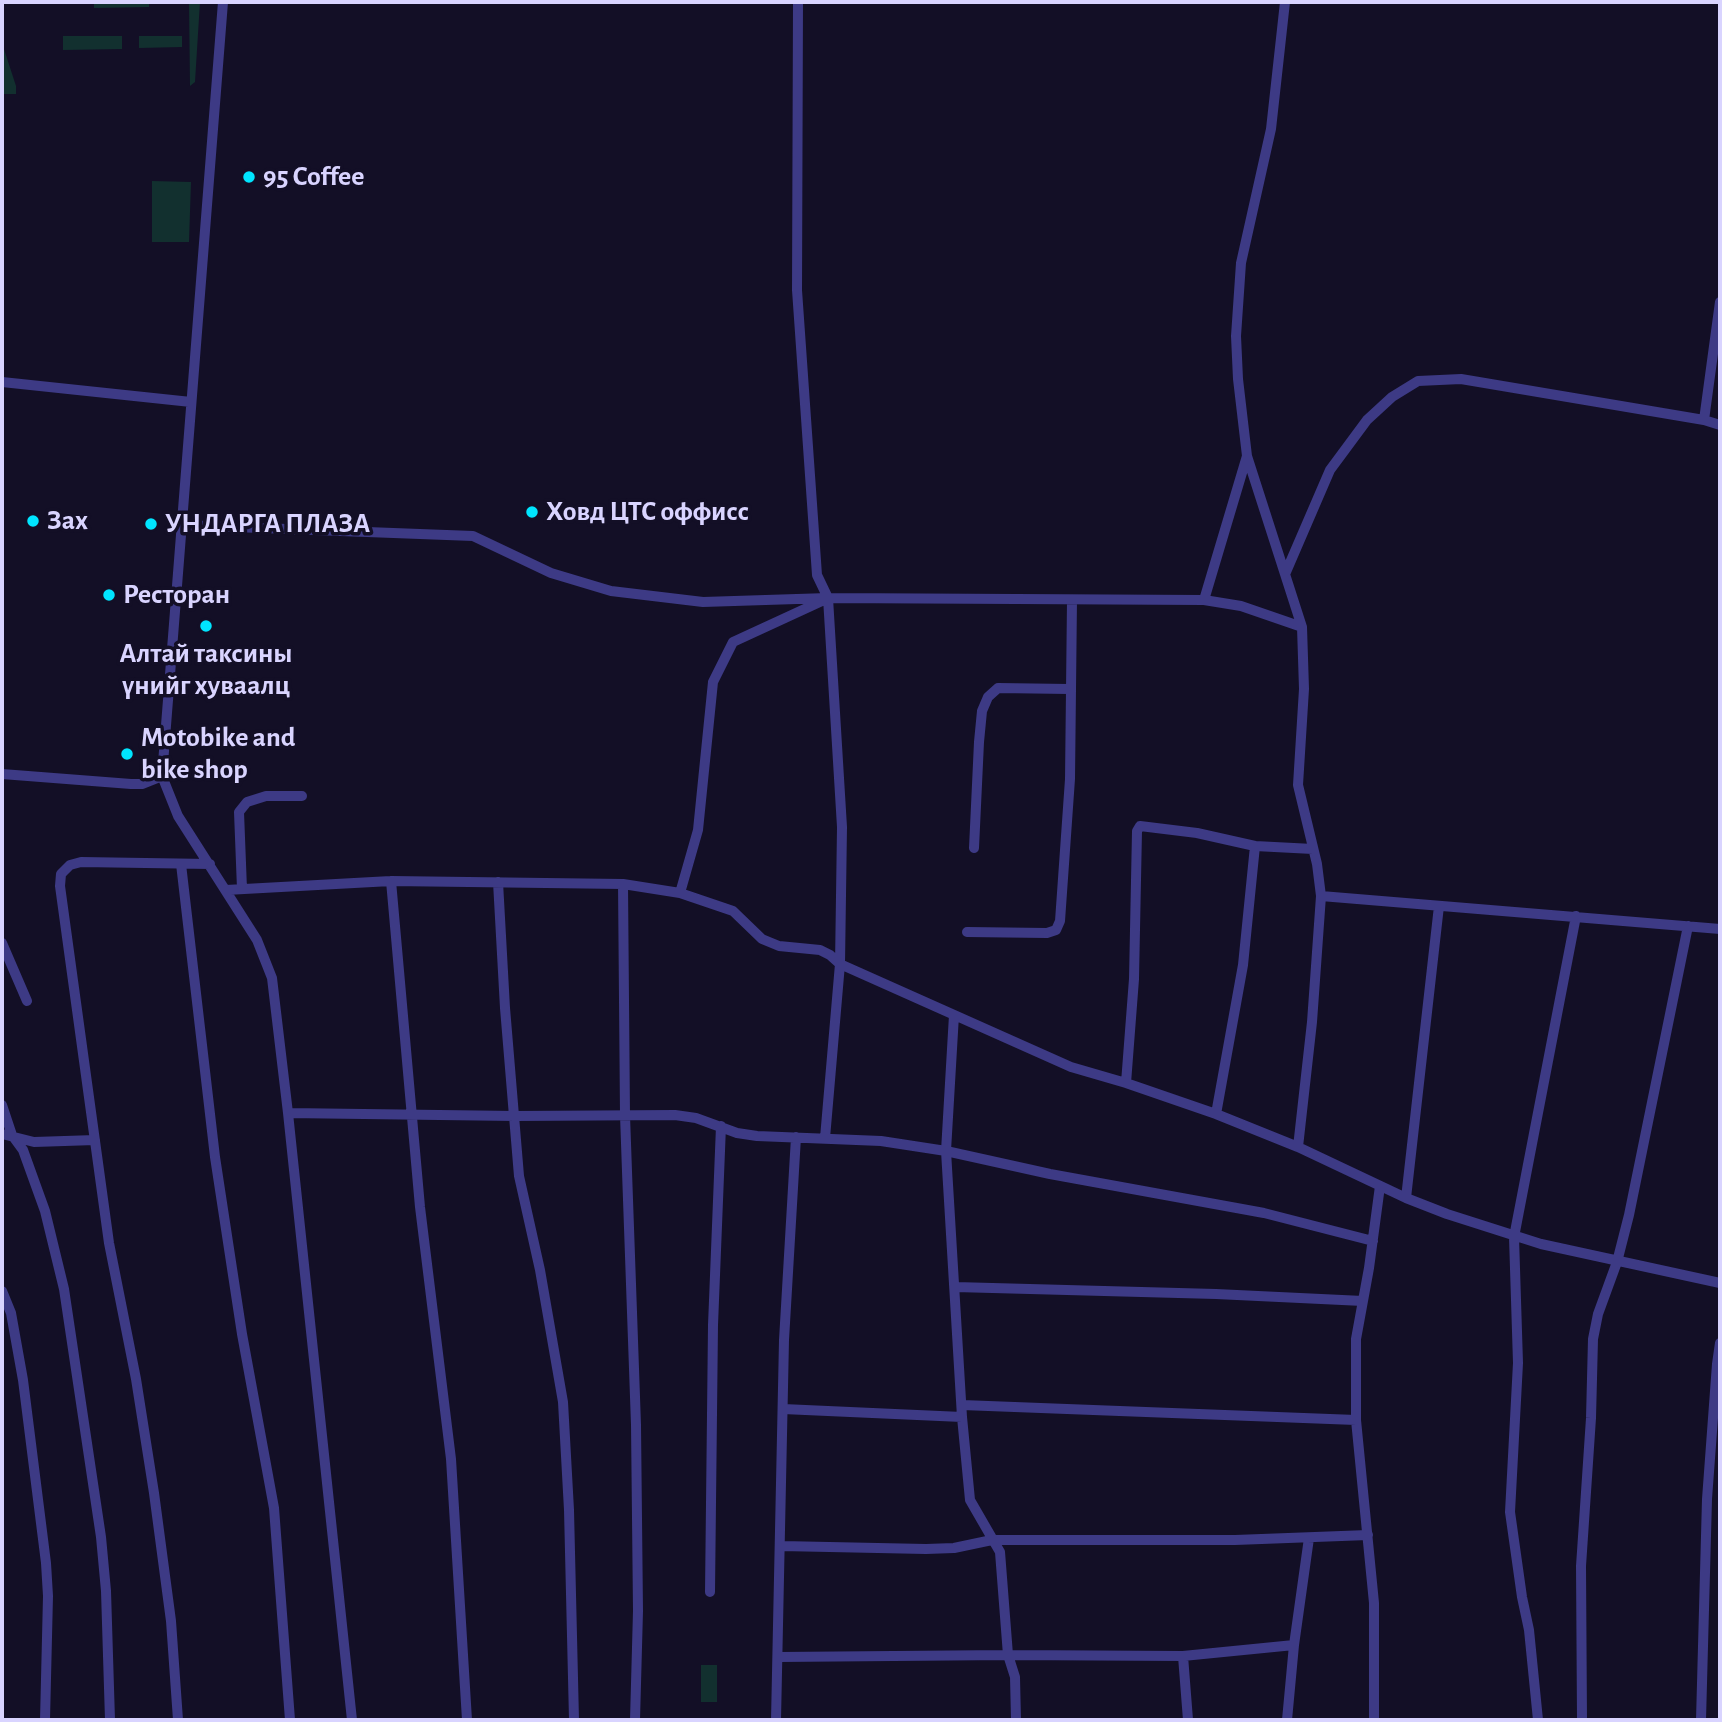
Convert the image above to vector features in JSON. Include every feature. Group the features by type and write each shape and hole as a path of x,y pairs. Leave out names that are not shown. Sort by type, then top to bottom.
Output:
{"street":[{"path":"223,2 163,776 178,816 257,940 272,978 352,1720"},
{"path":"799,2 797,290 817,575 828,598 842,827 840,964 825,1138"},
{"path":"1285,2 1271,129 1246,237 1236,305 1238,379 1247,456 1302,627 1304,689 1298,785 1314,849 1321,896 1312,1022 1298,1147"},
{"path":"1704,420 1720,302"},
{"path":"1286,572 1330,470 1367,420 1392,397 1418,381 1461,379 1704,420 1720,425"},
{"path":"2,382 191,402"},
{"path":"1204,600 1247,456"},
{"path":"181,525 473,536 551,573 611,591 703,602 828,598 1204,600 1241,606 1302,627"},
{"path":"680,893 698,830 713,682 733,642 828,598"},
{"path":"967,932 1047,933 1056,930 1060,921 1070,779 1072,600"},
{"path":"974,848 979,742 982,711 988,697 998,688 1069,689"},
{"path":"2,774 131,784 142,784 163,776"},
{"path":"242,889 239,812 247,802 266,796 302,796"},
{"path":"1126,1083 1134,979 1137,831 1140,826 1197,833 1255,846 1314,849"},
{"path":"1216,1114 1243,965 1255,846"},
{"path":"178,1720 171,1621 154,1493 136,1378 109,1243 60,886 61,874 70,865 81,862 209,864"},
{"path":"181,864 215,1157 242,1334 274,1508 290,1720"},
{"path":"226,890 391,881 623,884 680,893 733,911 762,939 779,946 820,950 840,964 1071,1068 1126,1083 1216,1114 1298,1147 1406,1198 1514,1237 1720,1283"},
{"path":"391,881 410,1115 452,1459 467,1720"},
{"path":"498,882 519,1176 540,1270 564,1402 574,1720"},
{"path":"623,884 625,1115 636,1426 638,1611 635,1720"},
{"path":"1321,896 1720,929"},
{"path":"1406,1198 1439,906"},
{"path":"1538,1720 1530,1630 1522,1597 1510,1512 1518,1363 1514,1237 1576,916"},
{"path":"1582,1720 1581,1566 1591,1418 1593,1339 1598,1314 1617,1262 1688,926"},
{"path":"2,943 27,1000"},
{"path":"954,1015 946,1152 962,1417 970,1500 1000,1552 1008,1655 1015,1677 1016,1720"},
{"path":"2,1105 7,1135 23,1150 45,1211 64,1289 101,1537 108,1615 110,1720"},
{"path":"288,1113 675,1115 757,1136 881,1141 946,1152 1264,1213 1373,1241"},
{"path":"710,1592 713,1325 720,1126"},
{"path":"7,1135 34,1142 95,1140"},
{"path":"776,1720 784,1340 796,1137"},
{"path":"1374,1720 1374,1603 1356,1420 1356,1339 1380,1186"},
{"path":"955,1287 1363,1301"},
{"path":"2,1292 11,1313 23,1380 46,1563 48,1596 45,1720"},
{"path":"1701,1720 1707,1499 1720,1343"},
{"path":"962,1405 1356,1420"},
{"path":"783,1409 962,1417"},
{"path":"781,1546 940,1549 992,1539 1309,1538 1368,1535"},
{"path":"1287,1720 1309,1538"},
{"path":"779,1657 1182,1656 1294,1645"},
{"path":"1182,1656 1188,1720"}],"green space":[{"path":"94,2 149,2 149,7 94,8"},
{"path":"189,2 200,2 195,82 190,86"},
{"path":"63,36 122,36 122,49 63,50"},
{"path":"139,36 182,36 182,47 139,48"},
{"path":"2,43 16,86 16,94 2,94"},
{"path":"152,181 191,182 189,242 152,242"},
{"path":"701,1665 717,1665 717,1702 701,1702"}],"place":[{"name":"95 Coffee","path":"249,177"},
{"name":"Ховд ЦТС оффисс","path":"532,512"},
{"name":"Зах","path":"33,521"},
{"name":"УНДАРГА ПЛАЗА","path":"151,524"},
{"name":"Ресторан","path":"109,595"},
{"name":"Алтай таксины үнийг хуваалц","path":"206,626"},
{"name":"Motobike and bike shop","path":"127,754"}]}
